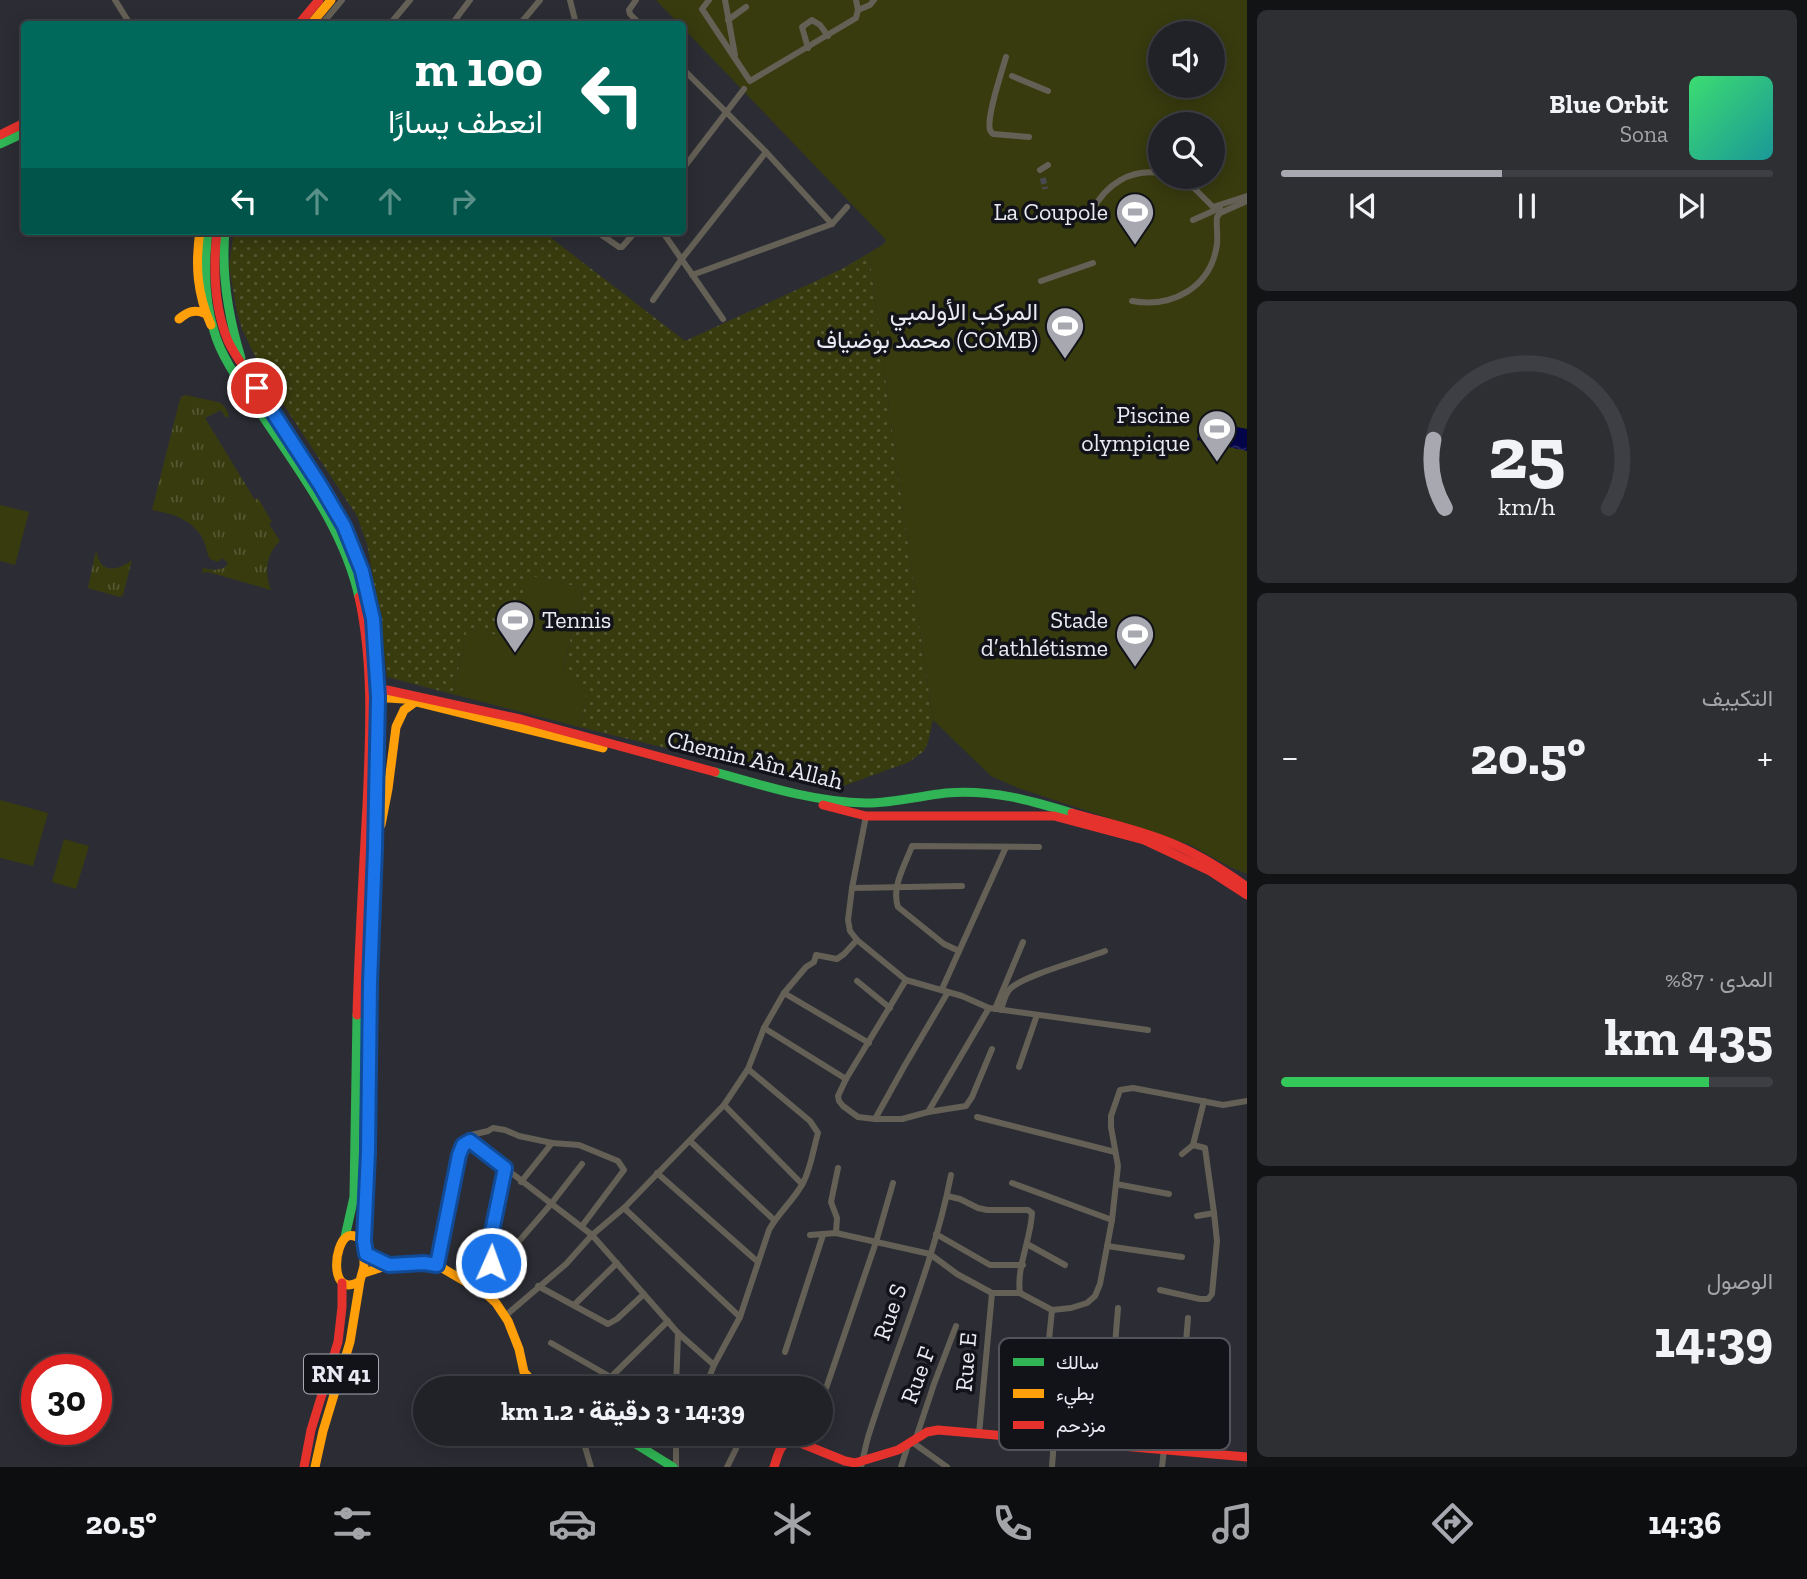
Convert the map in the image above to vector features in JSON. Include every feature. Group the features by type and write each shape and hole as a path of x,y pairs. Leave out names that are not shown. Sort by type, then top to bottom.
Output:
{"main road":[{"path":"314,21 319,0"},
{"path":"314,21 331,0"},
{"path":"0,135 21,124"},
{"path":"0,144 21,134"},
{"path":"199,235 196,278 204,313 237,377 310,488 341,543 356,584 374,692 358,974 354,1197 338,1257 342,1283 352,1285 362,1276 389,1265 437,1265 485,1293 496,1303 516,1341 528,1376"},
{"path":"208,235 206,288 214,332"},
{"path":"216,235 214,272 217,303 229,343 344,526 362,571 373,619 375,849 364,1241 366,1254 362,1276"},
{"path":"225,235 223,279 233,333 244,368"},
{"path":"178,319 192,310 204,313"},
{"name":"Chemin Aîn Allah","path":"374,692 866,816 1054,816 1144,840 1210,870 1247,895"},
{"name":"Chemin Aîn Allah","path":"374,692 520,719 832,801 869,803 960,792 987,792 1025,799 1165,840 1223,870 1247,887"},
{"path":"375,849 388,789 396,727 404,710 415,702"},
{"path":"1025,799 1025,816"},
{"path":"866,816 869,803"},
{"path":"345,1237 353,1234 364,1241"},
{"path":"366,1254 389,1265"},
{"name":"RN 41","path":"315,1467 323,1430 350,1342 362,1276"},
{"name":"RN 41","path":"304,1467 314,1421 338,1342 342,1283"},
{"path":"806,1446 850,1463 862,1464 933,1430 999,1436"},
{"path":"640,1446 675,1467"},
{"path":"774,1467 782,1446"},
{"path":"1177,1450 1247,1457"}],"street":[{"path":"115,0 129,21"},
{"path":"314,21 342,0"},
{"path":"392,21 410,0"},
{"path":"454,21 470,0"},
{"path":"522,21 540,0"},
{"path":"570,0 575,21"},
{"path":"636,0 629,10 637,21"},
{"path":"709,0 702,9 750,81 856,18 856,0"},
{"path":"725,0 736,61"},
{"path":"858,10 870,5 874,0"},
{"path":"728,20 746,7"},
{"path":"808,47 802,27 812,20 820,25 828,36"},
{"path":"1006,57 996,90 990,130 993,134 1029,137"},
{"path":"686,75 726,111 832,224"},
{"path":"1012,76 1048,91"},
{"path":"686,165 744,89"},
{"path":"653,300 766,152"},
{"path":"1040,170 1048,165"},
{"path":"1092,211 1104,192 1122,178 1148,172"},
{"path":"1195,189 1215,207 1247,201"},
{"path":"1193,220 1247,195"},
{"path":"1132,301 1169,301 1191,289 1200,280 1213,258 1217,245 1217,217 1232,204"},
{"path":"692,275 832,224 847,207"},
{"path":"602,235 619,247 632,235"},
{"path":"665,235 723,319"},
{"path":"1041,281 1093,263"},
{"path":"866,816 848,924 857,940 906,980 995,1009 1148,1030"},
{"path":"958,951 944,944 898,907 896,888 912,846 1039,846"},
{"path":"875,1119 945,991 958,951 1006,847"},
{"path":"852,888 962,886"},
{"path":"505,1316 566,1264 724,1105 748,1069 764,1028 784,993 806,967 814,962 816,955 837,959 857,940"},
{"path":"995,1009 1023,942"},
{"path":"928,1112 995,1009 1014,986 1036,975 1105,951"},
{"path":"906,980 846,1079 838,1096 843,1106 858,1117 875,1119 902,1119 966,1106 992,1049"},
{"path":"857,981 890,1008"},
{"path":"784,993 869,1042"},
{"path":"1019,1067 1037,1015"},
{"path":"764,1028 846,1079"},
{"path":"710,1376 740,1317 763,1244 774,1220 802,1184 818,1133 810,1121 748,1069"},
{"path":"810,1235 836,1233 930,1255 992,1293 1020,1293 1052,1310 1087,1304 1095,1296 1100,1284 1112,1220 1118,1166 1111,1116 1120,1090 1133,1088 1223,1105 1247,1101"},
{"path":"1182,1154 1193,1145 1204,1101"},
{"path":"724,1105 802,1184"},
{"path":"977,1117 1115,1152"},
{"path":"437,1265 463,1145 471,1135 488,1132 493,1128 552,1143 579,1144 618,1161 624,1169 582,1226"},
{"path":"690,1140 774,1220"},
{"path":"468,1141 592,1235 678,1333 714,1365"},
{"path":"521,1182 552,1143"},
{"path":"1160,1290 1200,1299 1208,1299 1212,1294 1217,1241 1214,1213 1205,1147 1193,1145"},
{"path":"505,1168 488,1251 491,1263 497,1264 551,1204 582,1164"},
{"path":"836,1233 837,1218 831,1202 838,1168"},
{"path":"656,1172 758,1262"},
{"name":"Rue S","path":"862,1464 869,1433 930,1255 951,1175"},
{"path":"830,1376 893,1183"},
{"path":"1012,1183 1112,1220"},
{"path":"1116,1184 1170,1194"},
{"path":"947,1196 987,1210 1028,1210 1032,1213 1018,1283 1020,1293"},
{"path":"624,1208 740,1317"},
{"path":"1197,1216 1214,1213"},
{"path":"936,1234 990,1265 1023,1265"},
{"path":"785,1352 823,1235"},
{"path":"1027,1244 1065,1265"},
{"path":"1107,1246 1182,1257"},
{"path":"574,1305 617,1263"},
{"path":"538,1286 610,1324 644,1294"},
{"name":"Rue E","path":"979,1434 992,1293"},
{"path":"1116,1338 1118,1308"},
{"path":"1049,1338 1052,1310"},
{"path":"1186,1338 1188,1318"},
{"path":"612,1376 667,1321"},
{"name":"Rue F","path":"901,1467 956,1326"},
{"path":"676,1376 678,1333"},
{"path":"551,1343 609,1376"},
{"path":"912,1442 947,1467"},
{"path":"585,1446 591,1467"},
{"path":"675,1467 676,1446"},
{"path":"727,1467 736,1449"}],"green space":[{"name":"المركب الأولمبي محمد بوضياف (COMB)","path":"656,0 1247,0 1247,874 1190,845 1018,788 991,776 933,720 869,253 886,240 686,31 686,21 676,21"},
{"path":"233,235 547,235 685,341 842,269 869,253 933,720 924,751 909,762 835,789 579,727 585,706 585,694 563,669 583,588 528,576 513,639 466,629 466,640 452,694 387,677 367,544 357,516 264,375 242,329 229,266"},
{"path":"185,395 218,402 224,406 229,416 226,418 221,410 205,418 255,500 258,498 280,541 269,558 267,577 271,590 208,572 202,573 203,568 224,568 228,563 222,558 218,562 210,559 202,537 186,521 152,510 179,403"},
{"path":"0,505 29,512 15,565 0,561"},
{"path":"96,550 100,562 107,568 120,567 132,560 123,595 120,597 88,588"},
{"name":"Tennis","path":"527,575 583,588 563,668 585,689 586,701 579,727 452,694 466,640 466,629 513,638"},
{"path":"0,800 48,813 33,866 0,858"},
{"path":"64,839 89,846 76,889 52,882"}],"water":[{"path":"1202,420 1247,429 1247,451 1197,440"}],"tunnel":[{"path":"1043,178 1045,189"}],"traffic: fast":[{"path":"0,144 21,134"},
{"path":"208,235 207,294 221,351 330,521 352,571 359,597"},
{"path":"225,235 227,295 241,358"},
{"path":"364,1241 378,697 373,624"},
{"path":"715,772 828,800 876,803 963,792 994,794 1072,813"},
{"path":"345,1237 354,1197 357,1015"},
{"path":"366,1254 389,1265"},
{"path":"639,1446 673,1467"}],"traffic: slow":[{"path":"314,21 331,0"},
{"path":"200,235 198,279 211,325"},
{"path":"179,319 191,312 204,313"},
{"path":"371,697 404,699 603,748"},
{"path":"381,825 396,727 404,710 415,702"},
{"path":"315,1467 350,1342 364,1266 364,1241 348,1236 343,1241 337,1258 339,1277 343,1283 350,1285 360,1281"},
{"path":"364,1273 389,1265 437,1265 485,1293 496,1303 508,1321 528,1376"}],"traffic: jam":[{"path":"302,21 319,0"},
{"path":"0,135 21,124"},
{"path":"217,235 216,287 220,315 228,341 332,504 359,563 373,624"},
{"path":"357,1015 370,727 367,648 359,597"},
{"path":"373,687 520,719 715,772"},
{"path":"823,805 866,816 1054,816 1144,840 1210,871 1247,895"},
{"path":"1072,813 1177,845 1208,861 1247,887"},
{"path":"304,1467 311,1430 338,1342 342,1283"},
{"path":"774,1467 782,1446 793,1440 855,1463 898,1450 927,1432 938,1430 999,1435"},
{"path":"1167,1450 1247,1457"}],"place":[{"name":"La Coupole","path":"1135,246"},
{"name":"المركب الأولمبي محمد بوضياف (COMB)","path":"1065,360"},
{"name":"Piscine olympique","path":"1217,463"},
{"name":"Tennis","path":"515,654"},
{"name":"Stade d’athlétisme","path":"1135,668"}],"route":[{"path":"257,388 344,526 362,571 373,619 378,697 364,1241 366,1254 389,1265 437,1265 459,1155 463,1145 470,1141 505,1168 488,1251 491,1263"}]}
